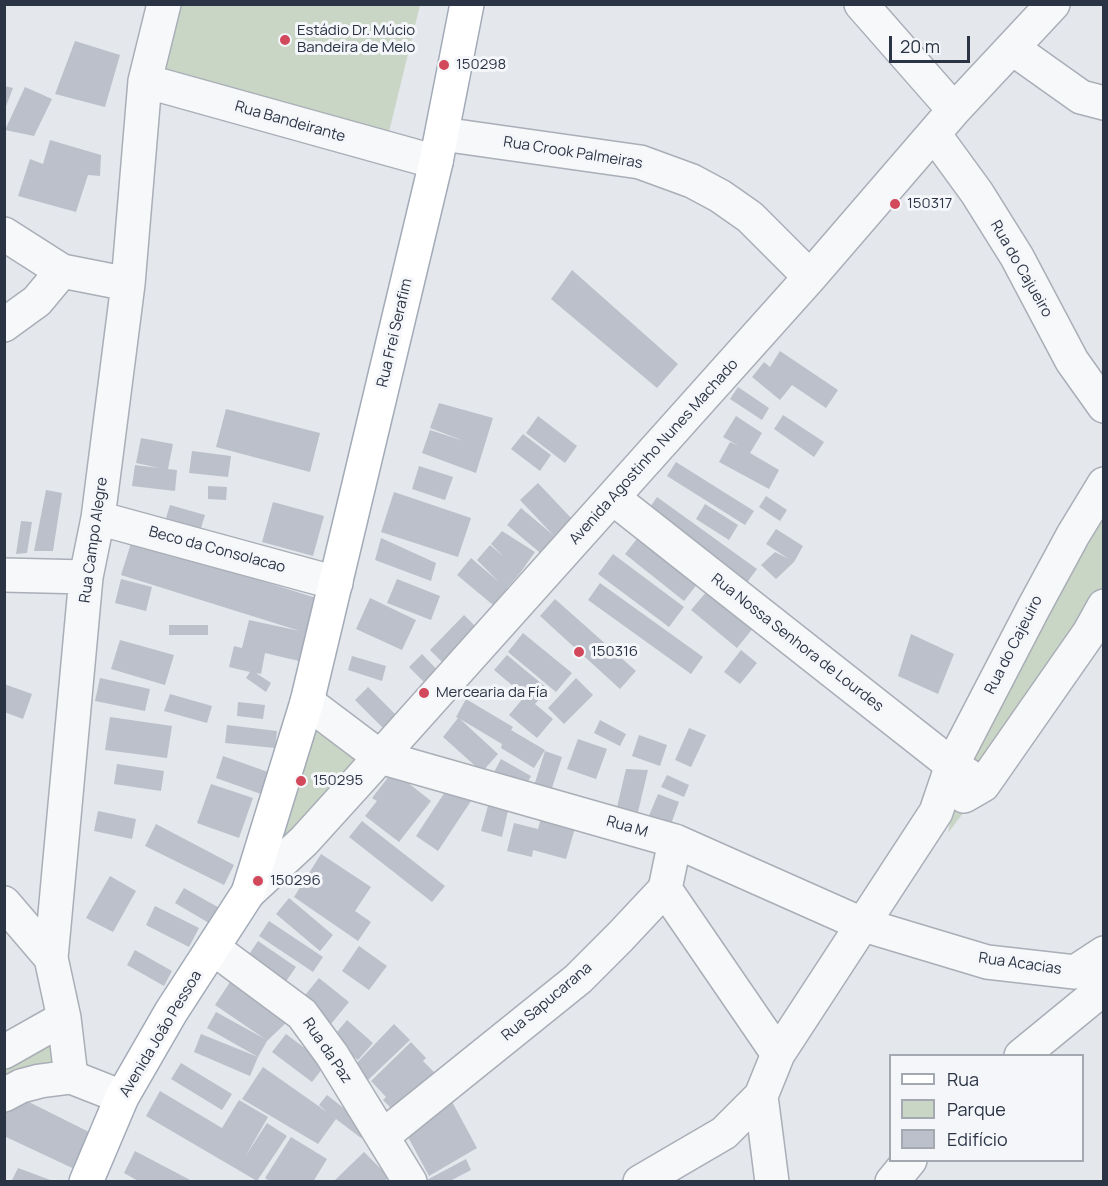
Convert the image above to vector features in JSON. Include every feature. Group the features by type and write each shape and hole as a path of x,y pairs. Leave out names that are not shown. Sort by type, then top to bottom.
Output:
{"main road":[{"name":"Rua Frei Serafim","path":"307,702 439,148 467,4"},
{"name":"Avenida João Pessoa","path":"86,1182 122,1097 171,1012 248,893 307,702"}],"street":[{"name":"Rua Campo Alegre","path":"71,1077 64,1018 51,958 86,577 98,518 128,284 145,81 164,4"},
{"name":"Rua do Cajueiro","path":"861,4 944,122 976,193 1017,257 1072,361 1104,406"},
{"name":"Avenida Agostinho Nunes Machado","path":"248,893 304,842 810,277 944,122 1053,4"},
{"path":"1012,48 1081,97 1104,103"},
{"name":"Rua Bandeirante","path":"145,81 439,148"},
{"name":"Rua Crook Palmeiras","path":"439,148 640,162 692,181 720,196 750,218 810,277"},
{"path":"4,234 62,271 128,284"},
{"path":"4,325 37,301 62,271"},
{"name":"Rua do Cajeuiro","path":"761,1096 778,1054 936,812 952,765 1043,590 1104,483"},
{"name":"Rua Nossa Senhora de Lourdes","path":"613,498 952,765 983,785"},
{"name":"Beco da Consolacao","path":"98,518 336,583"},
{"path":"4,575 86,577"},
{"name":"Rua do Cajeuiro","path":"936,812 983,785 1089,633 1104,606"},
{"path":"307,702 380,758"},
{"name":"Rua M","path":"380,758 675,841 864,925"},
{"path":"675,841 665,889 778,1054"},
{"name":"Rua Sapucarana","path":"382,1137 578,979 665,889"},
{"path":"4,903 51,958"},
{"name":"Rua Acacias","path":"864,925 987,962 1089,973 1104,953"},
{"name":"Rua da Paz","path":"213,948 302,1014 332,1055 411,1182"},
{"path":"1023,1054 1104,988"},
{"path":"4,1052 64,1018"},
{"path":"4,1095 21,1086 71,1077 122,1097"},
{"path":"640,1182 724,1133 761,1096"},
{"path":"761,1096 772,1182"},
{"path":"892,1182 909,1162"}],"green space":[{"name":"Estádio Dr. Múcio Bandeira de Melo","path":"168,5 420,5 387,140 150,86"},
{"path":"1103,490 1103,630 948,833 961,764"},
{"path":"310,709 362,765 264,874"},
{"path":"64,1026 65,1078 5,1101 5,1059"}],"building":[{"path":"75,41 120,55 105,107 55,94"},
{"path":"4,86 13,88 5,109 4,109"},
{"path":"25,87 52,99 34,136 5,130"},
{"path":"50,140 101,155 100,176 88,175 76,212 18,196 30,159 43,164"},
{"path":"572,270 678,364 657,388 551,299"},
{"path":"780,351 838,390 826,408 792,385 780,400 752,377 764,362 770,367"},
{"path":"738,387 769,408 762,420 730,399"},
{"path":"439,403 493,418 476,473 422,453 430,430 464,441 430,428"},
{"path":"226,409 320,433 310,472 216,447"},
{"path":"783,415 824,442 814,457 774,429"},
{"path":"538,416 577,446 565,463 526,433"},
{"path":"736,416 762,433 750,453 779,470 769,489 719,462 730,442 739,446 723,437"},
{"path":"523,434 551,455 540,471 511,449"},
{"path":"141,438 173,444 168,469 177,470 175,491 132,486 135,465 159,468 136,463"},
{"path":"192,451 231,456 228,477 189,473"},
{"path":"676,462 754,511 745,525 667,476"},
{"path":"419,466 453,477 445,500 412,489"},
{"path":"538,483 572,519 554,536 520,500"},
{"path":"208,486 227,487 226,500 208,499"},
{"path":"46,490 62,493 53,551 34,551"},
{"path":"394,492 471,518 458,557 381,532"},
{"path":"766,496 787,510 780,521 759,507"},
{"path":"657,497 757,569 743,588 644,516"},
{"path":"273,502 324,516 313,556 262,542"},
{"path":"705,504 738,525 729,540 696,519"},
{"path":"170,505 205,515 197,541 162,531"},
{"path":"521,508 565,545 551,562 507,525"},
{"path":"21,521 32,522 27,553 16,554"},
{"path":"776,529 803,546 794,562 776,579 761,565 775,552 789,559 766,544"},
{"path":"502,531 535,552 507,588 513,593 499,610 457,575 471,558 499,582 477,560 490,545 504,557 491,544"},
{"path":"643,531 702,578 684,601 625,554"},
{"path":"381,538 436,563 431,581 375,560"},
{"path":"132,540 316,598 299,661 265,653 261,674 256,673 271,683 266,692 246,678 250,672 229,667 234,646 242,648 249,620 300,631 121,575"},
{"path":"613,554 684,607 669,627 598,574"},
{"path":"121,579 152,587 146,611 115,603"},
{"path":"397,579 440,596 431,620 387,603"},
{"path":"600,583 703,657 691,674 588,600"},
{"path":"713,584 758,622 737,648 691,610"},
{"path":"370,598 416,620 402,650 356,629"},
{"path":"555,599 636,671 620,689 540,616"},
{"path":"464,615 482,633 447,667 430,650"},
{"path":"169,625 208,625 208,635 169,635"},
{"path":"523,633 572,673 556,692 508,652"},
{"path":"911,634 954,654 938,694 898,676"},
{"path":"120,640 174,655 165,685 111,669"},
{"path":"741,650 757,663 740,684 724,672"},
{"path":"422,654 442,675 429,687 409,667"},
{"path":"507,655 548,689 535,704 553,719 537,738 509,715 525,696 494,670"},
{"path":"352,656 386,666 382,681 348,670"},
{"path":"100,678 150,689 145,711 95,701"},
{"path":"576,678 593,695 564,724 548,708"},
{"path":"4,684 32,694 23,719 4,712"},
{"path":"368,687 396,715 383,728 355,700"},
{"path":"170,694 212,706 207,723 164,711"},
{"path":"466,699 513,727 511,730 545,750 534,768 501,748 502,744 460,719 498,754 482,772 443,737 458,718 456,717"},
{"path":"238,702 265,705 263,719 237,716"},
{"path":"110,717 172,726 167,758 105,750"},
{"path":"600,720 626,734 620,746 594,733"},
{"path":"227,725 277,731 275,748 225,743"},
{"path":"689,728 706,735 691,767 675,760"},
{"path":"639,735 667,745 660,766 632,756"},
{"path":"578,739 607,749 596,779 567,769"},
{"path":"545,751 562,757 550,794 533,789"},
{"path":"223,756 268,772 261,794 216,778"},
{"path":"501,759 531,776 524,789 494,772"},
{"path":"117,764 164,771 161,791 114,784"},
{"path":"626,769 648,770 638,812 617,807"},
{"path":"393,771 431,801 399,842 365,816 377,801 372,798"},
{"path":"667,775 689,785 684,797 661,787"},
{"path":"211,784 253,798 239,838 197,823"},
{"path":"449,786 471,801 438,851 416,836"},
{"path":"658,794 679,802 670,827 648,818"},
{"path":"488,806 508,811 502,837 481,831"},
{"path":"98,811 136,819 132,839 94,831"},
{"path":"541,818 575,828 566,859 533,850 532,857 507,851 514,823 538,829"},
{"path":"362,821 445,886 432,902 349,837"},
{"path":"156,824 234,865 224,885 145,846"},
{"path":"321,854 371,887 355,911 371,922 358,941 294,897"},
{"path":"110,876 136,891 113,932 86,918"},
{"path":"184,888 223,910 214,926 175,903"},
{"path":"289,898 333,935 320,951 276,914"},
{"path":"155,906 199,928 189,947 146,925"},
{"path":"269,921 323,957 313,972 259,936"},
{"path":"258,941 296,967 282,987 244,962"},
{"path":"359,946 387,966 369,990 342,971"},
{"path":"135,950 172,971 164,986 127,965"},
{"path":"236,973 291,1018 267,1041 258,1057 207,1028 216,1012 265,1039 215,1005"},
{"path":"319,978 349,1002 331,1024 301,1000"},
{"path":"347,1020 373,1043 358,1060 332,1038"},
{"path":"394,1024 410,1040 367,1081 353,1067"},
{"path":"201,1034 258,1057 250,1076 194,1052"},
{"path":"286,1034 326,1064 312,1082 272,1052"},
{"path":"411,1042 426,1058 423,1061 434,1072 394,1111 383,1100 386,1097 371,1081"},
{"path":"181,1063 232,1094 222,1110 171,1079"},
{"path":"263,1067 327,1112 319,1105 327,1095 369,1128 361,1138 336,1119 318,1144 242,1099"},
{"path":"160,1091 222,1128 239,1100 268,1117 245,1157 267,1123 287,1136 257,1181 146,1116"},
{"path":"21,1098 103,1139 85,1174 4,1136 4,1108"},
{"path":"450,1098 477,1148 429,1176 401,1124"},
{"path":"291,1137 327,1159 313,1182 271,1182 265,1178"},
{"path":"135,1151 194,1182 140,1182 124,1173"},
{"path":"364,1152 389,1177 384,1182 333,1182"},
{"path":"466,1159 471,1170 448,1182 423,1182"},
{"path":"18,1168 53,1181 53,1182 11,1182"}],"place":[{"name":"Estádio Dr. Múcio Bandeira de Melo","path":"285,40"},
{"name":"150298","path":"444,65"},
{"name":"150317","path":"895,204"},
{"name":"150316","path":"579,652"},
{"name":"Mercearia da Fía","path":"424,693"},
{"name":"150295","path":"301,781"},
{"name":"150296","path":"258,881"}]}
